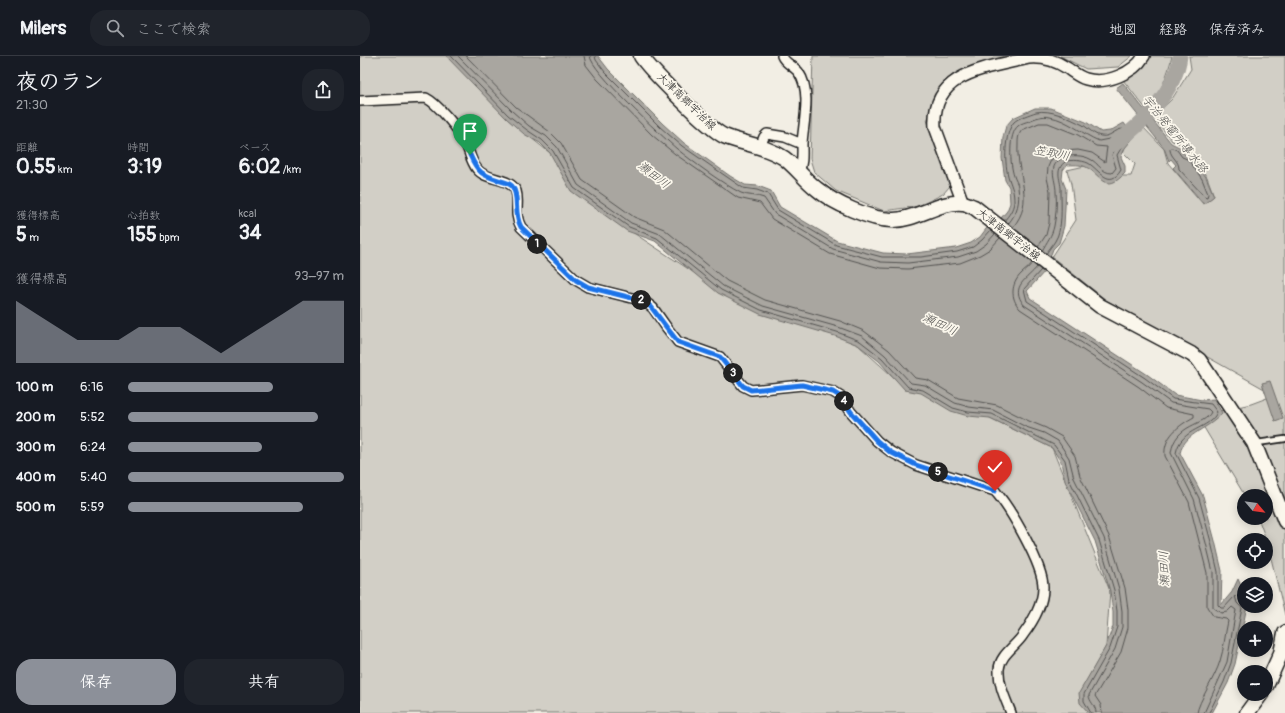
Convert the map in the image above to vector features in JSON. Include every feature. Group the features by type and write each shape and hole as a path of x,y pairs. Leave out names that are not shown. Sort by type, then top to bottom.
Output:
{"main road":[{"name":"大津南郷宇治線","path":"641,56 709,124 723,135 772,151 785,159 818,190 840,204 870,216 892,220 906,218 951,204 962,203 974,207 1100,306 1191,354 1199,360 1210,374 1242,427 1254,443 1285,521"},
{"path":"1273,671 1281,653 1285,633"},
{"path":"1247,713 1256,701"}],"street":[{"path":"782,56 784,60 799,73 804,85 806,106 802,144 803,162 799,172"},
{"path":"962,203 935,127 934,114 938,102 953,82 963,75 1029,58 1039,57 1054,60 1087,80 1102,79 1120,76 1132,70 1144,56"},
{"path":"360,101 426,98 434,102 464,140 476,169 484,176 511,184 516,192 516,218 521,227 576,280 588,287 644,301 652,308 678,342 720,357 743,386 751,390 802,385 833,392 841,397 877,441 890,452 916,465 995,491 1003,500 1043,578 1043,590 1038,610 1017,644 1005,655 999,668 1001,683 1011,713"},
{"path":"760,147 764,137 767,134 785,137 802,144"}],"lane":[{"path":"1254,443 1285,439"}],"shaded area":[{"path":"360,56 456,56 506,118 550,153 597,209 693,272 858,345 901,384 990,418 1052,448 1110,591 1106,646 1080,693 1090,713 360,713"},
{"path":"813,56 1013,56 952,75 927,120 950,186 943,194 919,206 884,211 836,191 814,172 810,159"},
{"path":"1060,56 1132,56 1118,67 1086,69"},
{"path":"1149,56 1172,56 1163,84 1151,104 1146,109 1123,80 1146,63"},
{"path":"1189,56 1285,56 1285,615 1273,566 1273,533 1264,533 1261,525 1273,525 1273,489 1241,489 1197,416 1251,404 1275,395 1106,300 1052,257 1076,220 1071,184 1067,170 1094,164 1114,176 1131,176 1135,164 1121,150 1143,127 1164,149 1168,163 1203,204 1214,196 1207,177 1186,149 1181,144 1172,141 1153,117 1172,99 1191,69"}],"water":[{"name":"瀬田川","path":"446,56 598,56 608,69 663,124 684,143 730,176 745,185 758,186 771,191 780,207 837,241 883,253 907,254 956,248 971,243 980,237 986,229 1001,218 1007,211 1010,203 1009,187 1005,180 1002,158 1003,137 1006,126 1013,118 1035,108 1051,108 1086,122 1101,132 1110,131 1124,123 1134,137 1125,148 1121,157 1125,166 1125,173 1118,179 1108,183 1091,170 1081,165 1067,165 1063,170 1062,179 1066,189 1064,226 1059,243 1053,249 1045,271 1027,291 1030,298 1148,375 1175,395 1202,400 1214,399 1222,413 1211,423 1192,435 1183,446 1180,453 1203,496 1222,571 1221,605 1232,592 1237,581 1237,613 1246,613 1244,621 1237,621 1237,654 1235,664 1228,683 1212,713 1089,713 1080,703 1079,693 1106,646 1113,626 1113,612 1110,591 1095,541 1065,481 1061,462 1052,448 990,418 968,416 951,411 921,393 905,390 879,361 858,345 835,336 760,314 718,293 655,241 627,231 571,191 550,153 540,143 524,134 506,118"},
{"name":"宇治発電所導水路","path":"1123,83 1171,143 1183,149 1182,151 1185,155 1187,153 1206,177 1214,196 1204,204 1173,168 1176,165 1171,159 1169,161 1164,148 1116,88"},
{"path":"1270,381 1283,418 1275,421 1262,383"}],"waterway":[{"name":"笠取川","path":"1115,144 1136,127 1165,94 1172,82 1180,56"}],"route":[{"path":"470,155 476,169 484,176 511,184 516,192 516,218 521,227 530,238 576,280 588,287 644,301 652,308 678,342 720,357 743,386 751,390 802,385 833,392 841,397 851,412 877,441 890,452 916,465 995,491"}]}
